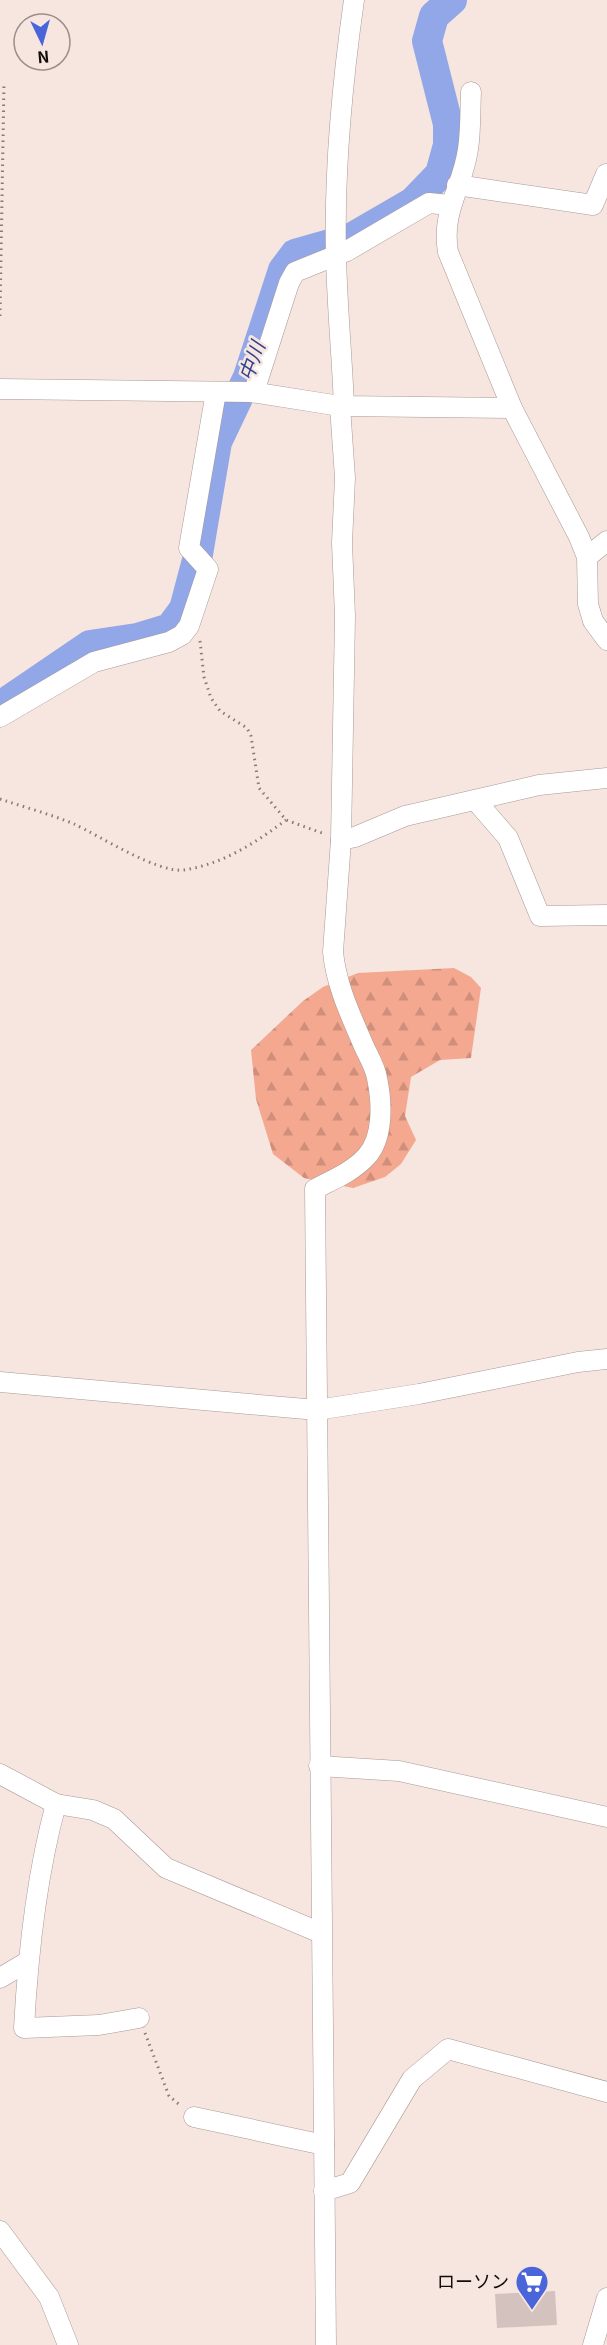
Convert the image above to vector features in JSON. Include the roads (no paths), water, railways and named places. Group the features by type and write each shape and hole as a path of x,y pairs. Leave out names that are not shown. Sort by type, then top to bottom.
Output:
{"street":[{"path":"326,2345 315,1189 355,1167 368,1155 379,1134 377,1076 348,1009 335,970 333,952 341,840 345,616 342,543 345,477 336,255 336,194 345,62 354,0"},
{"path":"471,92 468,149 449,205 445,234 448,252 512,408 587,557 588,604 593,621 607,640"},
{"path":"457,185 593,205 606,174"},
{"path":"0,717 94,662 169,642 182,635 189,626 208,569 189,548 239,392 289,283 296,272 336,255 429,203 449,205"},
{"path":"0,389 239,392 342,406 512,408"},
{"path":"587,557 607,541"},
{"path":"341,840 356,837 405,816 539,785 607,778"},
{"path":"476,801 508,837 540,916 607,915"},
{"path":"0,1382 316,1410 419,1394 578,1362 607,1359"},
{"path":"319,1766 399,1771 607,1817"},
{"path":"0,1774 56,1804 93,1810 114,1819 166,1868 321,1933"},
{"path":"56,1804 40,1875 27,1962 24,2028 99,2025 138,2018"},
{"path":"0,1978 27,1962"},
{"path":"324,2191 350,2183 412,2079 448,2049 607,2092"},
{"path":"194,2117 324,2145"},
{"path":"0,2231 49,2297 68,2345"},
{"path":"593,2345 607,2298"}],"waterway":[{"name":"中川","path":"0,706 90,645 137,638 170,628 184,609 197,560 217,442 248,377 283,270 295,254 351,238 413,202 440,174 448,145 448,124 427,41 434,16 452,0"}],"place":[{"name":"ローソン","path":"532,2311"}]}
